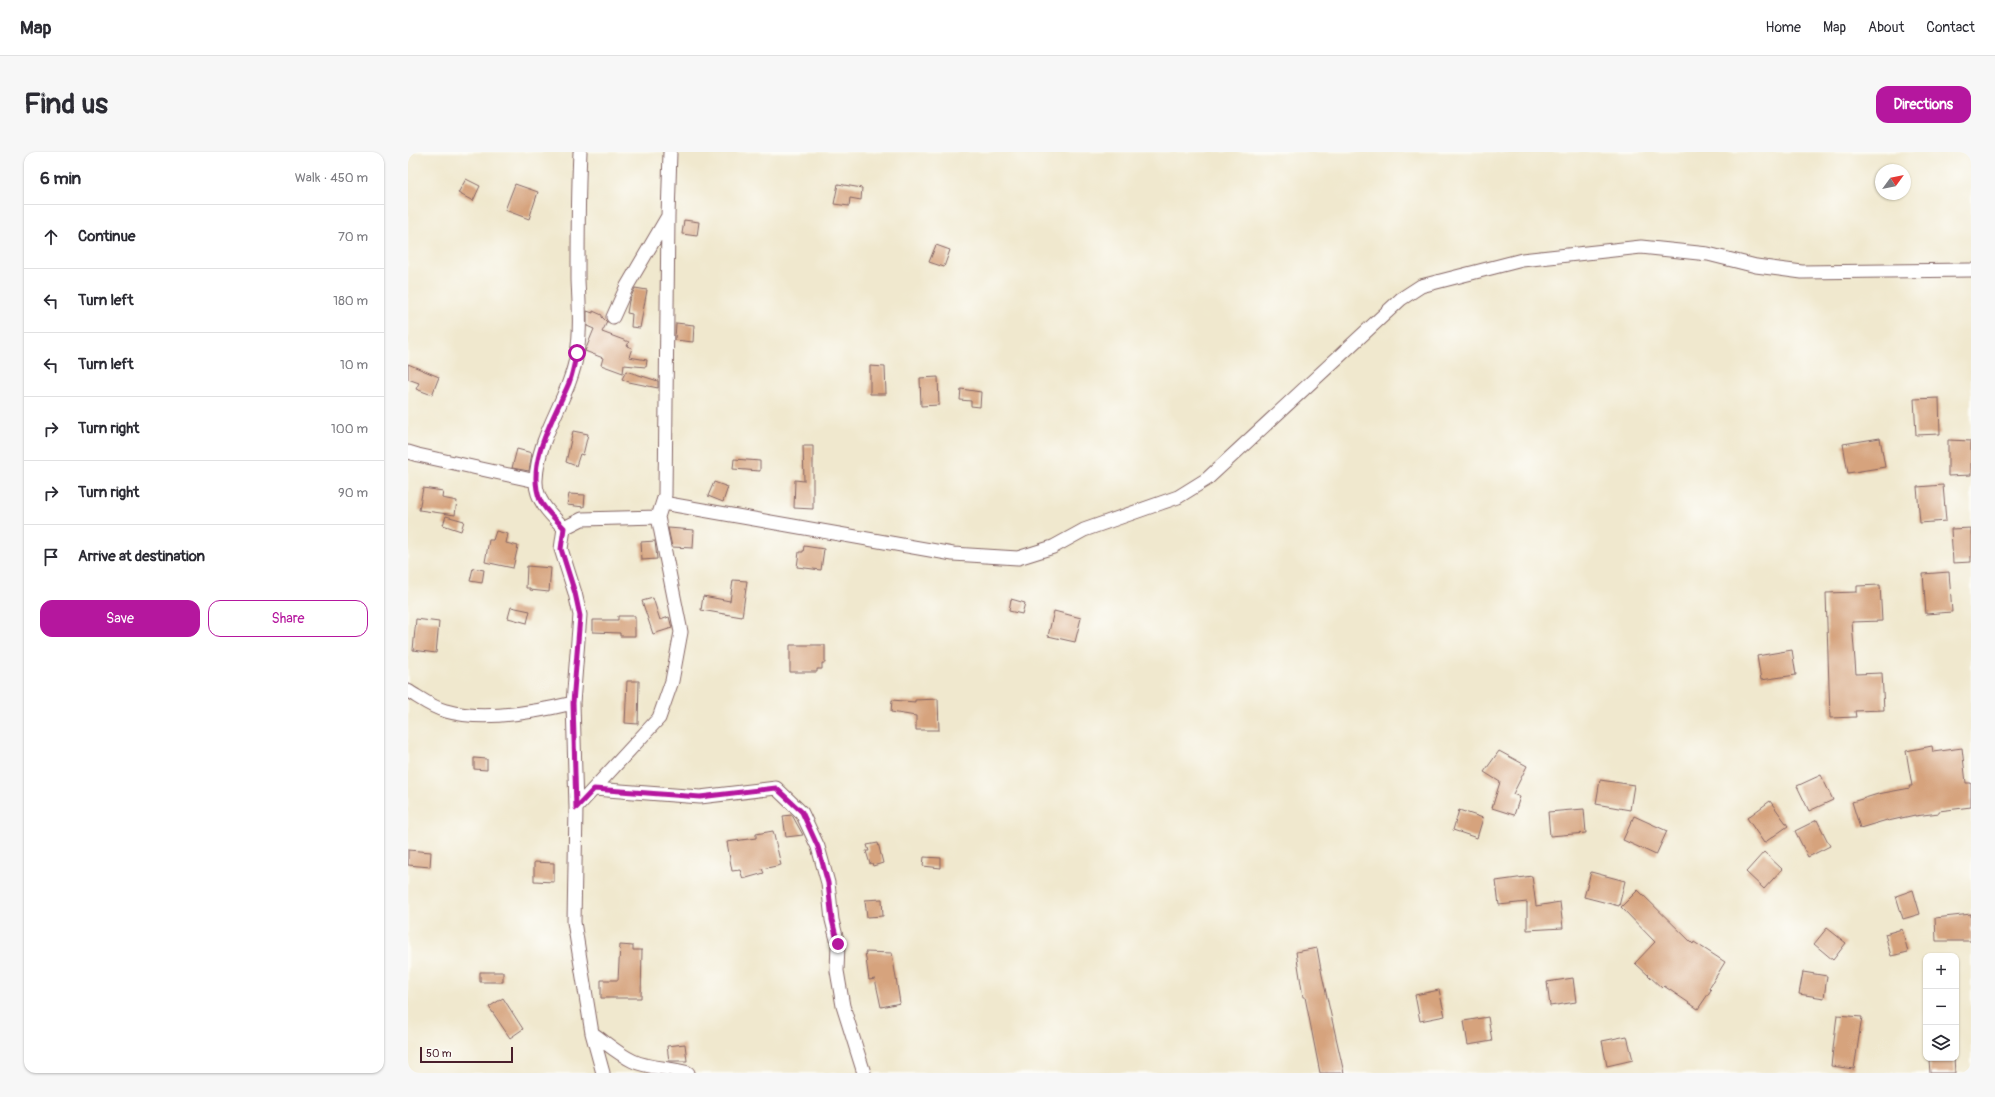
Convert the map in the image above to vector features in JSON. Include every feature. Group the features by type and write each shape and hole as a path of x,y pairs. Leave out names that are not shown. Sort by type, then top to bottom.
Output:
{"street":[{"path":"564,528 547,510 540,499 536,481 539,455 545,436 569,381 577,353 579,328 578,198 580,152"},
{"path":"576,808 659,718 672,681 681,632 658,517 665,495 670,152"},
{"path":"613,317 627,286 668,216"},
{"path":"663,503 953,554 1018,558 1053,547 1084,530 1178,497 1207,479 1401,299 1421,286 1522,260 1641,247 1708,254 1756,266 1802,272 1971,270"},
{"path":"408,452 418,456 536,481"},
{"path":"564,528 582,519 658,517"},
{"path":"564,528 561,549 575,593 580,616 573,703 576,808 574,922 592,1033 603,1073"},
{"path":"408,691 444,711 460,714 500,715 540,711 573,703"},
{"path":"594,789 700,797 776,788 802,812 818,847 828,883 832,920 838,944 837,970 843,1006 864,1073"},
{"path":"592,1033 633,1062 677,1069 688,1073"}],"building":[{"path":"466,179 480,186 473,201 458,193"},
{"path":"515,184 538,192 529,219 505,210"},
{"path":"838,184 862,188 861,200 850,198 849,206 834,204"},
{"path":"684,220 699,222 697,236 682,234"},
{"path":"936,245 950,250 944,267 929,262"},
{"path":"635,288 647,290 640,328 631,327 632,314 627,313 629,301"},
{"path":"587,311 593,313 593,311 602,315 607,322 602,332 629,342 627,346 632,348 629,357 647,360 646,367 624,365 623,373 601,365 603,358 585,351 594,329 587,326"},
{"path":"676,323 694,325 693,342 675,340"},
{"path":"408,364 439,377 432,395 416,389 419,383 408,379"},
{"path":"870,366 885,367 886,394 870,394"},
{"path":"626,371 658,381 658,388 629,382 622,379"},
{"path":"938,377 939,405 921,406 920,378"},
{"path":"961,389 981,392 980,407 971,406 971,401 960,400"},
{"path":"1939,398 1940,434 1916,435 1914,399"},
{"path":"573,431 588,434 583,455 580,454 576,466 566,462"},
{"path":"1880,438 1885,467 1848,473 1843,444"},
{"path":"1948,440 1971,441 1971,475 1948,476"},
{"path":"803,446 813,446 813,509 794,508 795,480 804,481"},
{"path":"517,449 532,453 529,471 512,468"},
{"path":"734,459 760,461 760,471 733,469"},
{"path":"714,482 728,487 723,502 708,496"},
{"path":"1943,485 1946,521 1920,523 1917,487"},
{"path":"423,488 443,491 442,498 457,501 455,515 419,510"},
{"path":"569,494 585,495 584,507 567,505"},
{"path":"446,516 464,521 461,531 443,525"},
{"path":"668,528 694,530 693,548 672,547"},
{"path":"1971,528 1971,562 1953,563 1951,529"},
{"path":"496,531 508,534 506,543 518,546 513,568 485,562 489,540 493,540"},
{"path":"655,541 657,559 642,560 641,542"},
{"path":"804,546 824,549 821,570 797,567 799,552 803,552"},
{"path":"527,566 551,568 549,592 530,590 530,588 526,588"},
{"path":"473,568 484,570 482,583 470,581"},
{"path":"1949,572 1952,612 1926,614 1923,574"},
{"path":"733,580 747,581 742,617 701,610 703,596 730,601"},
{"path":"1880,585 1882,621 1852,622 1856,674 1882,673 1884,710 1855,711 1856,717 1830,718 1826,593 1857,592 1857,586"},
{"path":"653,598 660,620 669,617 672,628 653,634 642,601"},
{"path":"1011,599 1025,603 1022,614 1009,611"},
{"path":"511,607 530,611 527,623 508,618"},
{"path":"1054,611 1081,618 1075,642 1048,636"},
{"path":"618,616 635,616 635,636 620,636 620,633 593,632 593,620 618,620"},
{"path":"416,619 439,622 436,653 413,650"},
{"path":"790,645 825,645 825,663 822,663 822,669 817,669 817,672 790,672"},
{"path":"1792,650 1796,675 1761,680 1757,656"},
{"path":"627,681 639,681 638,724 625,723"},
{"path":"938,699 939,730 916,730 916,716 891,712 892,700 915,702 915,700"},
{"path":"1932,746 1933,752 1962,748 1966,783 1971,783 1971,807 1887,820 1860,828 1852,802 1878,794 1910,788 1909,786 1912,786 1906,751"},
{"path":"1499,751 1527,766 1513,794 1520,797 1514,815 1492,808 1500,782 1484,772"},
{"path":"474,758 487,759 487,770 474,769"},
{"path":"1821,775 1833,800 1809,811 1797,786"},
{"path":"1600,780 1634,785 1630,810 1596,804"},
{"path":"1770,801 1788,826 1764,843 1747,818"},
{"path":"1584,809 1586,833 1550,836 1548,812"},
{"path":"1459,810 1483,818 1477,838 1453,830"},
{"path":"792,815 803,835 786,837 783,816"},
{"path":"1634,816 1667,831 1656,855 1623,840"},
{"path":"1817,820 1830,846 1808,857 1795,831"},
{"path":"773,831 781,865 762,869 764,873 743,879 740,870 732,871 727,842 756,838 756,834"},
{"path":"878,843 883,863 873,866 872,863 870,864 866,851 869,851 867,845"},
{"path":"408,850 431,852 430,867 408,865"},
{"path":"1764,852 1782,869 1764,889 1746,872"},
{"path":"924,857 941,858 941,868 923,866"},
{"path":"534,862 554,863 554,882 534,881"},
{"path":"1591,872 1625,881 1619,906 1584,897"},
{"path":"1532,876 1536,906 1560,902 1563,928 1527,930 1527,902 1499,905 1496,881"},
{"path":"1638,890 1693,944 1694,942 1725,962 1709,988 1711,990 1698,1009 1664,986 1662,988 1635,963 1655,942 1621,907"},
{"path":"1913,890 1920,914 1903,919 1896,896"},
{"path":"882,899 883,916 867,917 865,900"},
{"path":"1971,914 1971,941 1936,941 1935,918"},
{"path":"1827,928 1846,943 1833,960 1814,944"},
{"path":"1902,929 1908,952 1891,956 1885,934"},
{"path":"620,945 633,946 633,950 642,950 641,998 601,998 601,980 618,980"},
{"path":"1317,948 1344,1073 1320,1073 1305,997 1303,997 1296,952"},
{"path":"865,952 892,953 900,1003 881,1007 875,979 869,980"},
{"path":"480,972 503,972 503,982 480,982"},
{"path":"1803,972 1827,976 1824,998 1799,994"},
{"path":"1573,978 1576,1002 1550,1006 1547,982"},
{"path":"1439,990 1445,1016 1420,1021 1415,995"},
{"path":"503,998 523,1029 510,1038 489,1007"},
{"path":"1837,1015 1862,1017 1854,1069 1831,1066"},
{"path":"1488,1017 1492,1041 1468,1045 1464,1021"},
{"path":"1627,1036 1633,1060 1607,1066 1602,1041"},
{"path":"685,1044 687,1061 669,1061 667,1046"},
{"path":"1929,1061 1954,1061 1955,1073 1930,1073"}],"route":[{"path":"577,353 569,381 545,436 539,455 536,481 540,499 547,510 564,528 561,540 561,549 575,593 580,616 573,703 576,808 594,789 700,797 776,788 802,812 818,847 828,883 832,920 838,944"}]}
